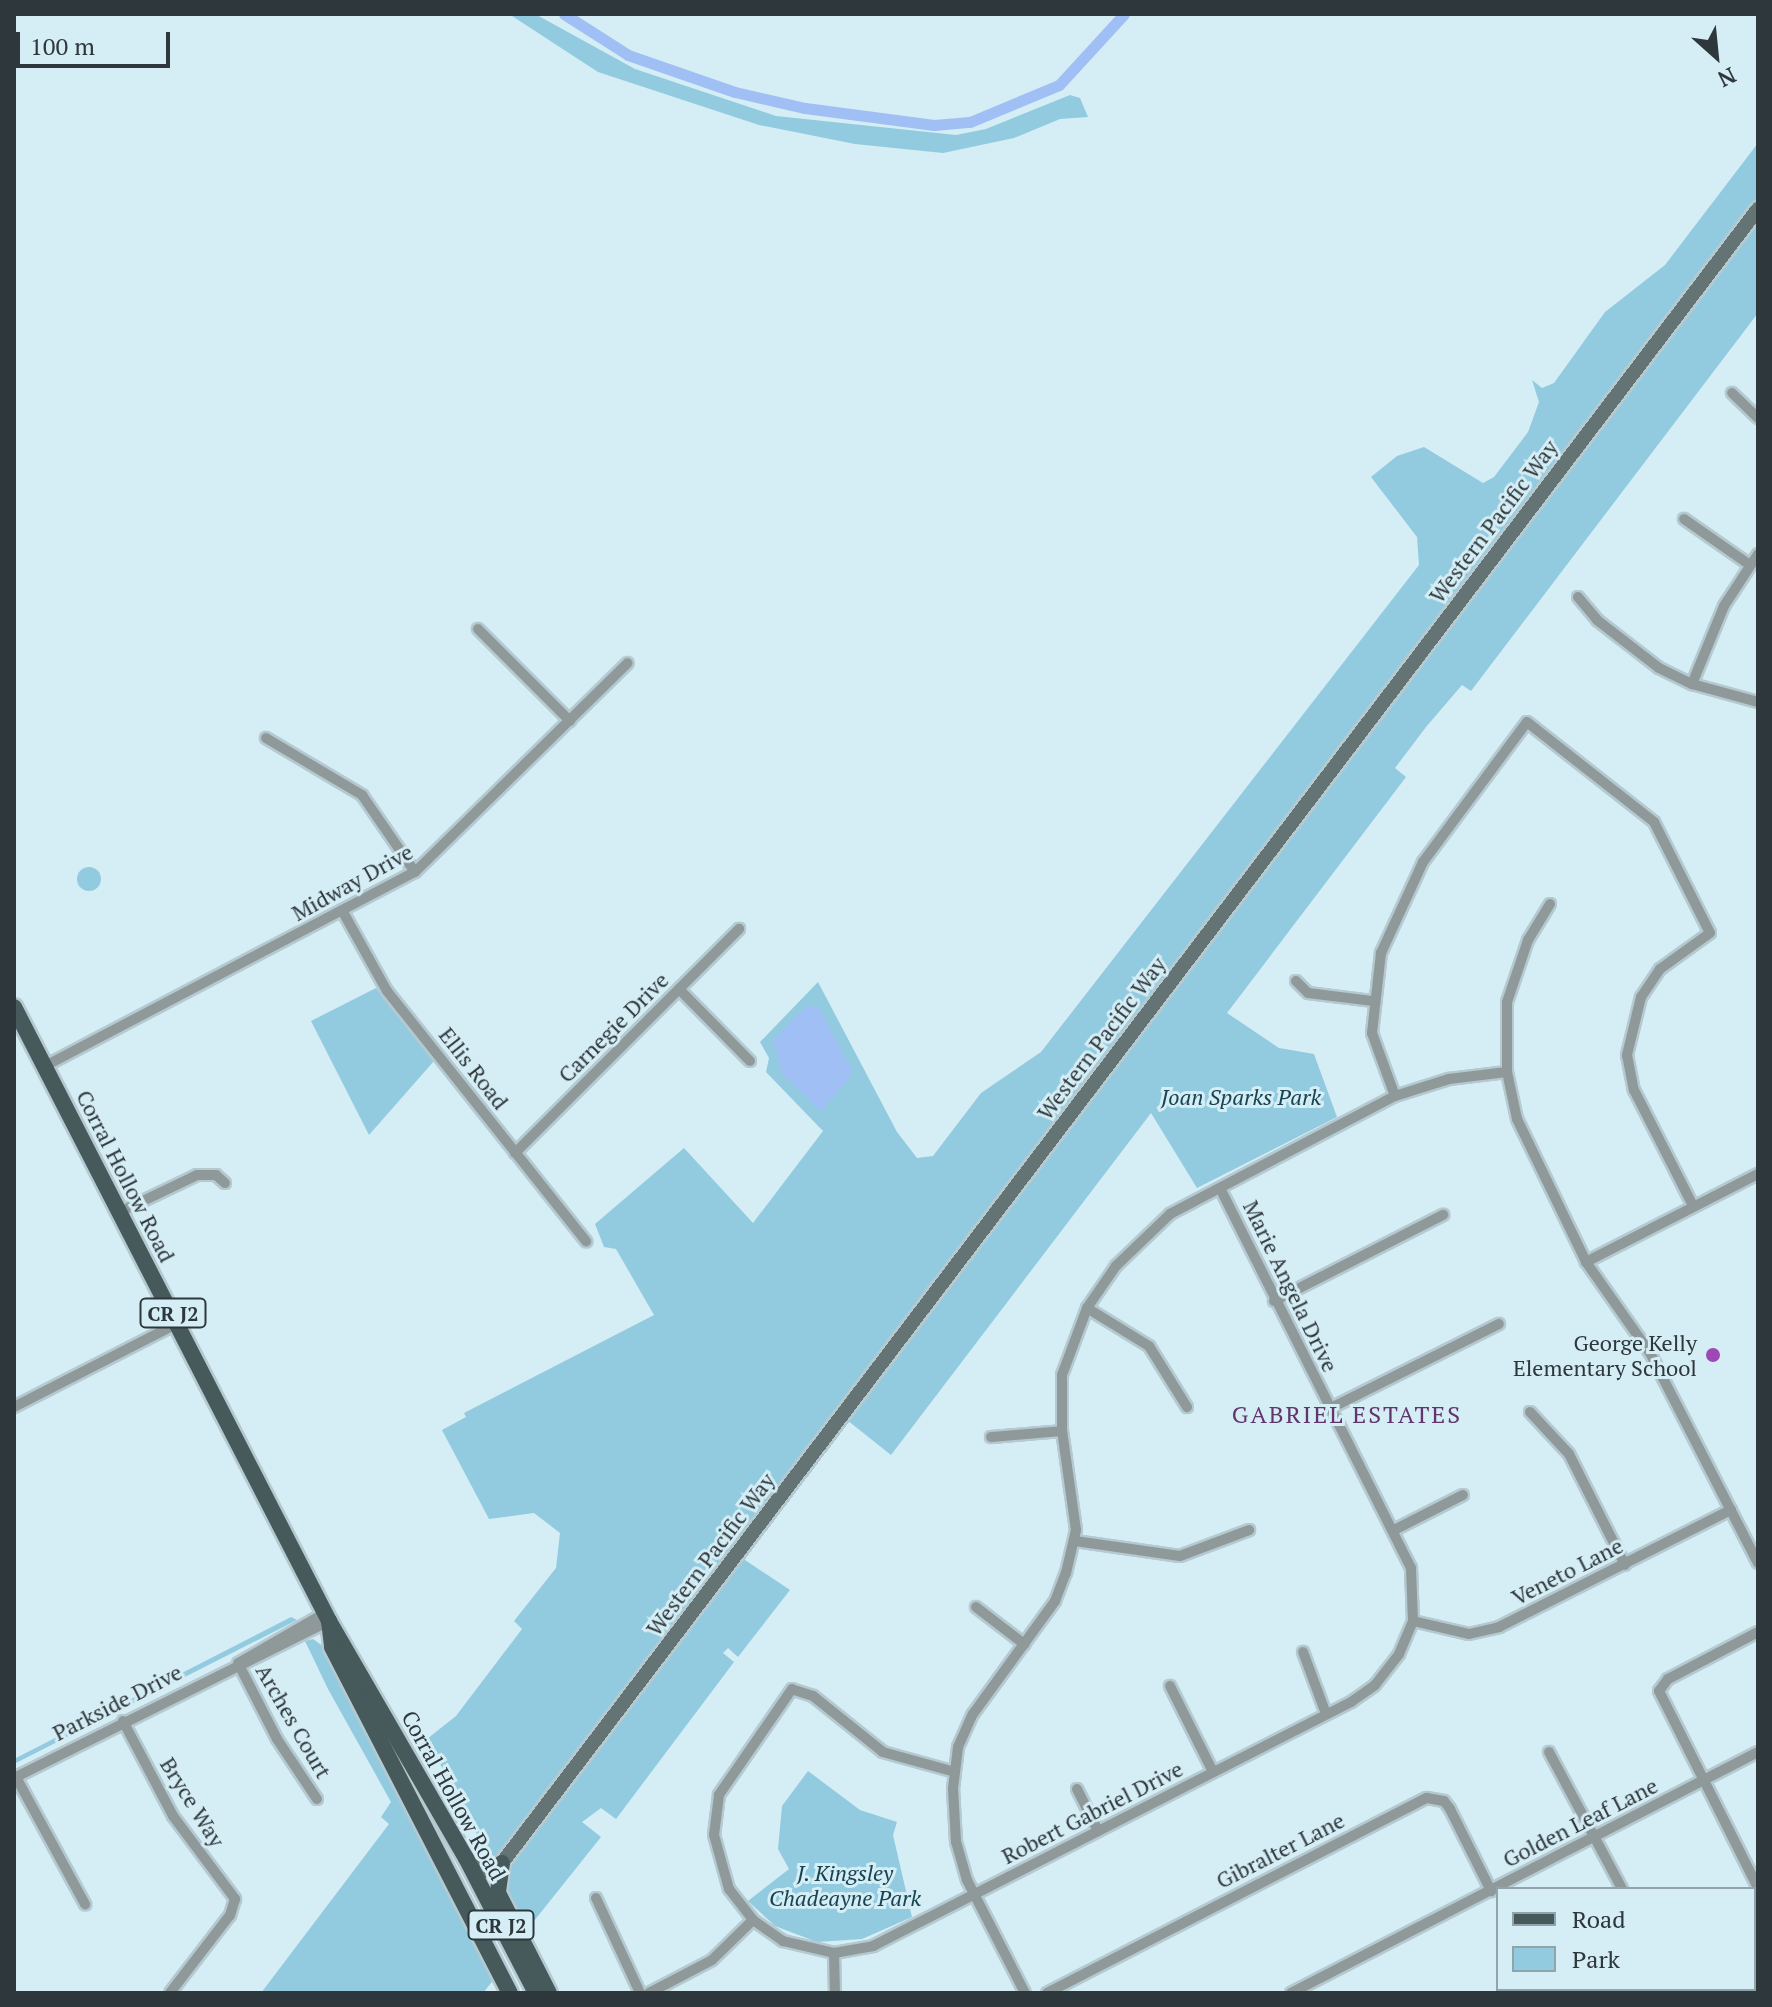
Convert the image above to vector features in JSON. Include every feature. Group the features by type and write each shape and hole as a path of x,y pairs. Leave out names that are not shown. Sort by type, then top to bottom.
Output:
{"main road":[{"name":"Corral Hollow Road","path":"14,1007 327,1617 451,1831 536,1993"},
{"name":"Corral Hollow Road","path":"327,1617 332,1647 510,1993"},
{"path":"432,1841 439,1832 451,1831"},
{"path":"502,1863 498,1893 549,1993"}],"street":[{"name":"Western Pacific Way","path":"502,1863 1758,209"},
{"path":"1732,393 1758,418"},
{"path":"1684,519 1750,565"},
{"path":"1692,684 1724,606 1758,554"},
{"path":"1578,597 1597,620 1649,661 1692,684 1758,702"},
{"path":"478,629 570,721"},
{"name":"Midway Drive","path":"45,1066 415,872 628,663"},
{"path":"1395,1096 1372,1033 1372,1001 1381,953 1402,898 1423,862 1527,722 1654,822 1710,933 1660,969 1641,997 1627,1055 1634,1090 1693,1206"},
{"path":"266,738 362,795 415,872"},
{"path":"1550,904 1528,940 1507,1002 1507,1072 1517,1119 1534,1160 1586,1262 1650,1353 1758,1563"},
{"name":"Ellis Road","path":"343,912 387,991 586,1241"},
{"name":"Carnegie Drive","path":"515,1153 739,929"},
{"path":"1296,981 1308,993 1372,1001"},
{"path":"679,989 750,1061"},
{"path":"1025,1993 975,1895 956,1842 955,1772 958,1747 973,1714 1055,1601 1075,1541 1062,1431 1064,1364 1087,1308 1141,1239 1170,1214 1395,1096 1449,1079 1507,1072"},
{"path":"1586,1262 1758,1174"},
{"path":"120,1212 197,1175 216,1175 225,1183"},
{"name":"Marie Angela Drive","path":"1220,1188 1329,1409 1396,1529 1411,1568 1413,1621"},
{"path":"1274,1301 1443,1215"},
{"path":"1087,1308 1149,1346 1187,1407"},
{"path":"14,1407 178,1323"},
{"path":"1329,1409 1499,1324"},
{"path":"1530,1412 1569,1454 1625,1565"},
{"path":"991,1437 1062,1431"},
{"path":"1396,1529 1463,1495"},
{"name":"Veneto Lane","path":"1413,1621 1458,1633 1488,1631 1731,1510"},
{"path":"1075,1541 1180,1556 1204,1551 1249,1530"},
{"path":"976,1607 1024,1644"},
{"name":"Parkside Drive","path":"15,1777 327,1617"},
{"name":"Robert Gabriel Drive","path":"753,1920 792,1944 834,1953 873,1946 1326,1714 1375,1685 1399,1654 1413,1621"},
{"path":"1758,1632 1661,1686 1659,1698 1758,1888"},
{"path":"1303,1652 1326,1714"},
{"name":"Arches Court","path":"238,1663 277,1739 317,1799"},
{"path":"1170,1686 1213,1772"},
{"path":"649,1993 712,1960 753,1920 729,1889 718,1859 717,1804 726,1780 786,1694 800,1689 883,1752 955,1772"},
{"name":"Bryce Way","path":"123,1721 173,1816 235,1899 230,1915 170,1993"},
{"path":"1549,1752 1621,1887"},
{"name":"Golden Leaf Lane","path":"1499,1887 1758,1752"},
{"path":"15,1777 85,1904"},
{"path":"1077,1789 1098,1831"},
{"name":"Gibralter Lane","path":"1047,1993 1427,1798 1444,1801 1450,1809 1491,1891"},
{"path":"469,1864 486,1871 502,1863"},
{"name":"Golden Leaf Lane","path":"1295,1992 1496,1888"},
{"path":"596,1898 640,1993"},
{"path":"834,1953 835,1993"}],"green space":[{"path":"509,14 535,14 635,69 776,116 956,135 986,129 1070,95 1080,98 1088,117 1060,119 1014,138 943,153 855,144 759,125 598,72"},
{"path":"1758,143 1758,202 503,1857 491,1861 427,1739 456,1716 522,1629 514,1621 556,1568 560,1533 534,1513 489,1519 442,1430 466,1417 464,1413 654,1315 616,1249 604,1247 595,1224 684,1148 753,1223 823,1131 766,1072 769,1058 760,1042 818,982 897,1132 917,1158 933,1156 981,1093 1041,1052 1419,565 1417,537 1371,477 1397,456 1424,447 1483,483 1494,477 1528,432 1539,402 1532,380 1542,388 1554,383 1605,312 1665,265"},
{"name":"Joan Sparks Park","path":"1758,219 1758,313 1471,691 1462,685 1426,727 1395,768 1406,777 1227,1013 1279,1048 1314,1054 1337,1117 1197,1188 1151,1113 891,1455 847,1420"},
{"path":"89,867 98,870 101,879 98,888 89,891 80,888 77,879 80,870"},
{"path":"376,988 434,1061 369,1135 311,1021"},
{"path":"742,1558 790,1590 738,1657 728,1648 723,1653 734,1662 616,1819 601,1808 582,1822 601,1837 526,1931 502,1883 506,1868"},
{"path":"291,1617 297,1620 14,1764 14,1759"},
{"path":"313,1639 324,1647 495,1978 483,1993 261,1993 389,1824 381,1817 391,1802 305,1641"},
{"name":"J. Kingsley Chadeayne Park","path":"808,1771 860,1810 897,1822 893,1835 912,1917 862,1939 817,1942 775,1926 748,1901 789,1869 778,1849 782,1806"}],"shaded area":[{"path":"808,1005 820,1009 853,1073 821,1111 782,1074 773,1040"}],"waterway":[{"path":"564,14 628,55 735,92 805,108 934,125 970,122 1059,85 1124,14"}],"place":[{"name":"George Kelly Elementary School","path":"1713,1355"}],"district":[{"name":"GABRIEL ESTATES","path":"1347,1415"}]}
